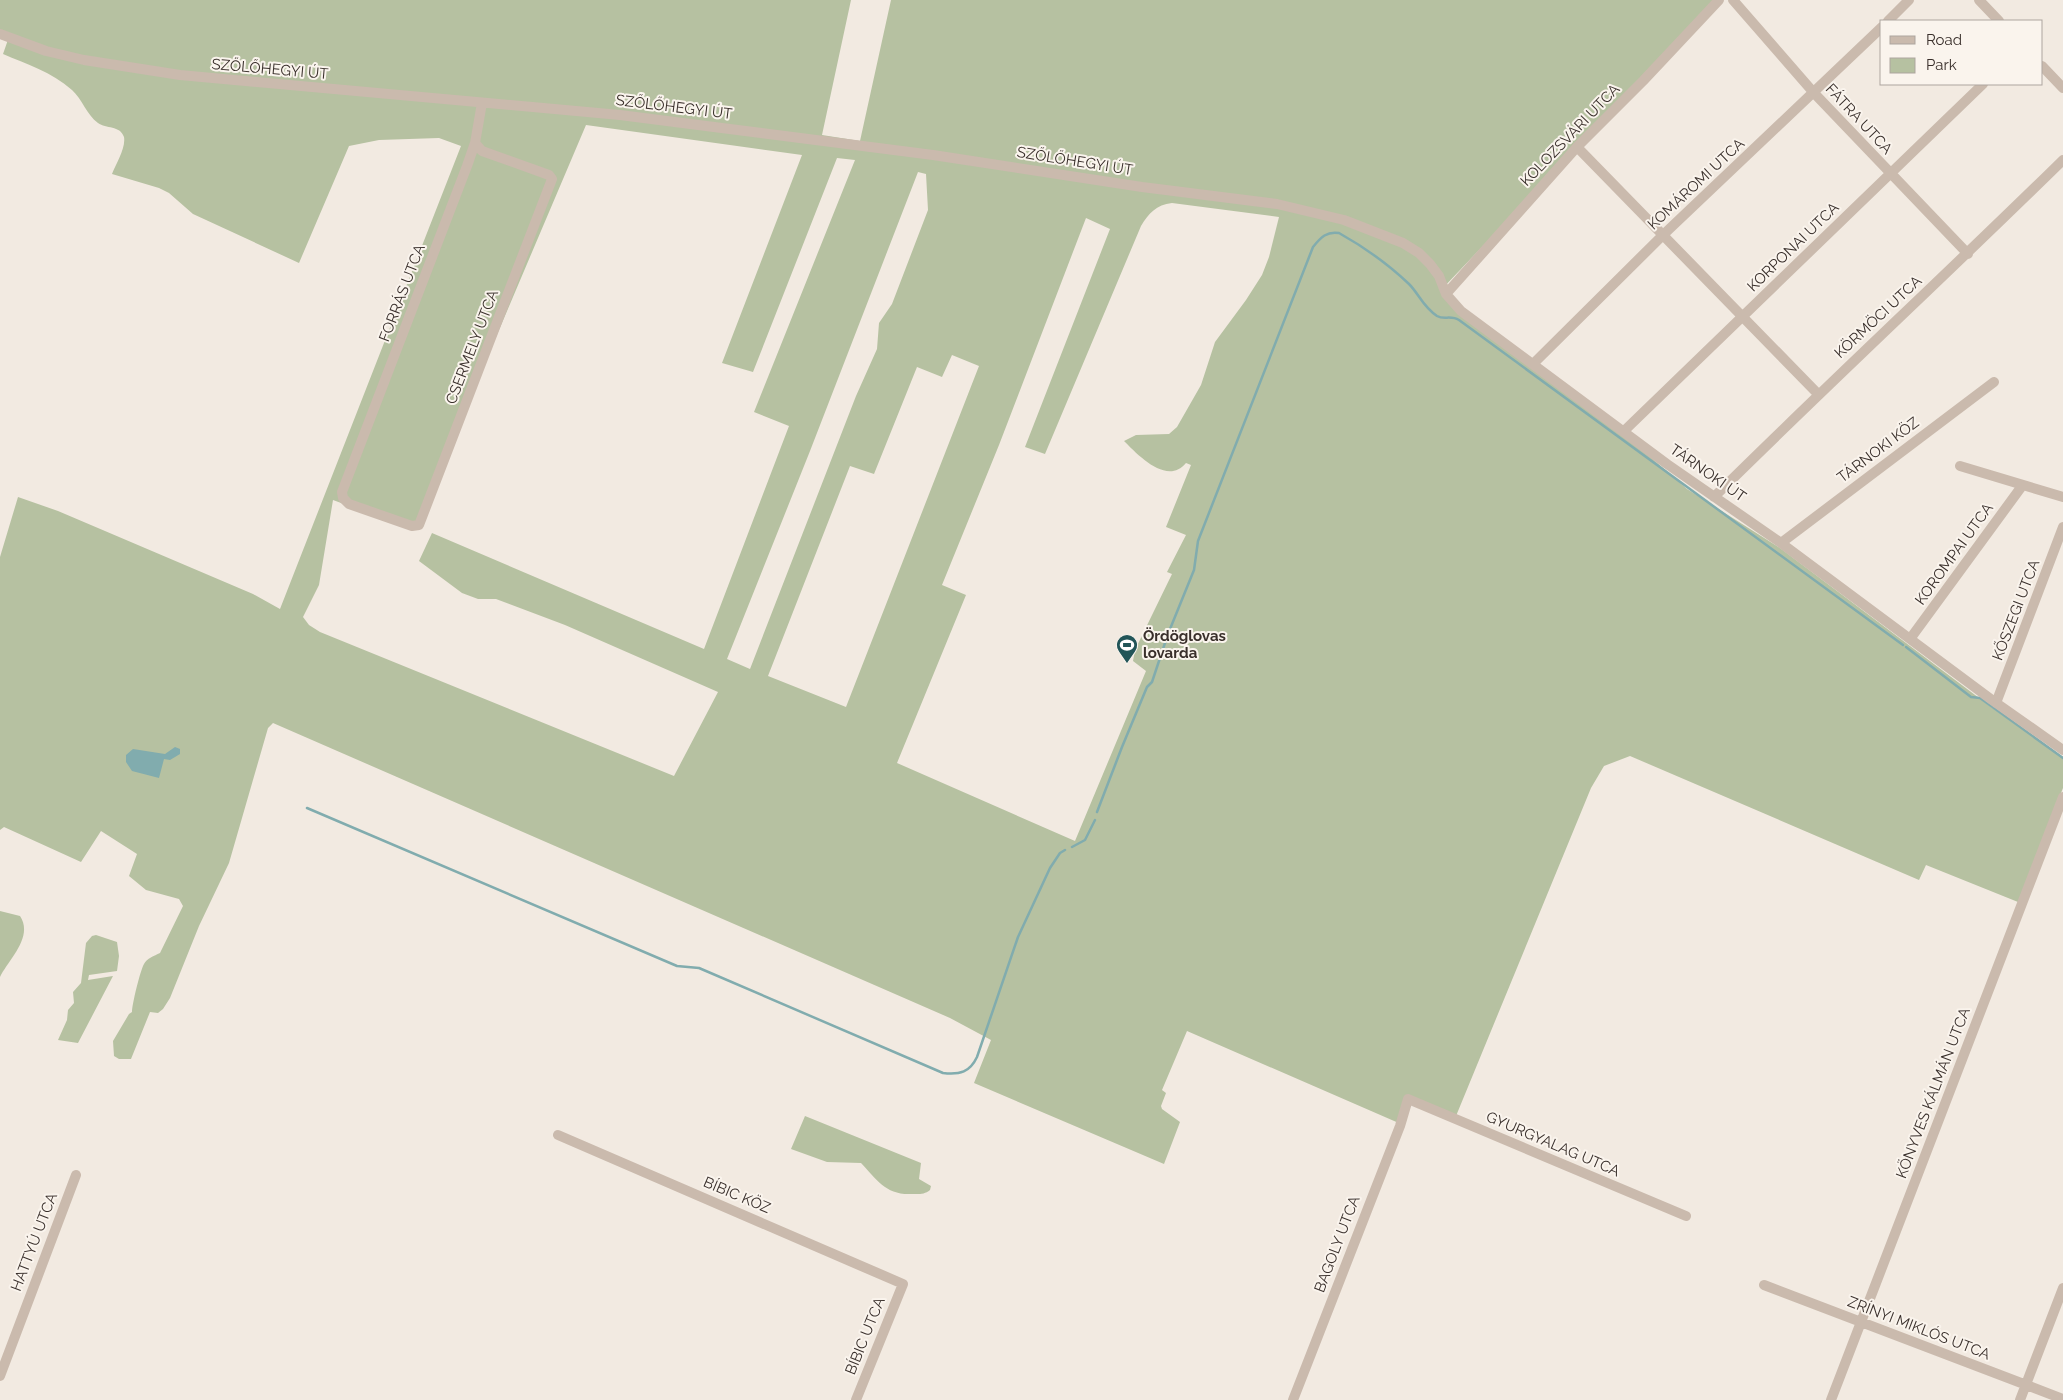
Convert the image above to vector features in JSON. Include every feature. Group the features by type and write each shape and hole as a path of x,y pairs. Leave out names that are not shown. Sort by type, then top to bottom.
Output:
{"street":[{"name":"KOLOZSVÁRI UTCA","path":"1446,294 1577,147 1643,81 1719,0"},
{"name":"FÁTRA UTCA","path":"1733,0 1814,93 1968,254"},
{"path":"1889,20 1909,0"},
{"path":"1979,0 1998,20"},
{"name":"KOMÁROMI UTCA","path":"1533,364 1663,235 1880,29"},
{"name":"SZŐLŐHEGYI ÚT","path":"0,34 46,51 84,60 180,76 333,90 393,93 620,115 923,154 1277,204 1344,220"},
{"path":"2043,67 2063,88"},
{"name":"KORPONAI UTCA","path":"1624,432 1742,315 1982,85"},
{"name":"FORRÁS UTCA","path":"342,492 475,143 482,103"},
{"name":"CSERMELY UTCA","path":"342,492 343,498 349,504 412,526 419,526 550,186 552,179 549,175 488,154 477,148 475,143"},
{"path":"1577,147 1818,394"},
{"name":"KÖRMÖCI UTCA","path":"1714,497 1818,394 1968,254 2063,160"},
{"name":"TÁRNOKI ÚT","path":"1344,220 1403,243 1419,253 1439,276 1446,294 1460,311 2063,750"},
{"name":"TÁRNOKI KÖZ","path":"1781,543 1994,382"},
{"path":"1960,466 2063,497"},
{"name":"KOROMPAI UTCA","path":"1910,639 2022,486"},
{"name":"KŐSZEGI UTCA","path":"1996,703 2063,527"},
{"name":"KÖNYVES KÁLMÁN UTCA","path":"1831,1400 2063,797"},
{"name":"GYURGYALAG UTCA","path":"1408,1099 1686,1216"},
{"name":"BAGOLY UTCA","path":"1293,1400 1400,1126 1408,1099"},
{"name":"BÍBIC KÖZ","path":"558,1135 903,1284"},
{"name":"HATTYÚ UTCA","path":"0,1376 76,1175"},
{"name":"BÍBIC UTCA","path":"856,1400 903,1284"},
{"name":"ZRÍNYI MIKLÓS UTCA","path":"1764,1285 2063,1399"},
{"path":"2020,1400 2063,1288"}],"green space":[{"path":"0,0 851,0 822,135 860,141 891,0 1717,0 1442,289 1456,307 1638,446 1687,489 1780,548 1991,707 2063,757 2063,788 2018,902 1926,865 1919,880 1630,756 1604,766 1591,788 1456,1116 1411,1101 1401,1124 1187,1031 1162,1090 1166,1093 1161,1106 1162,1109 1180,1122 1164,1164 974,1083 991,1040 950,1018 273,723 268,728 229,863 199,926 170,998 158,1013 150,1012 131,1059 119,1059 114,1056 113,1041 132,1012 142,968 147,960 160,953 183,906 179,899 146,890 129,876 137,854 101,831 81,862 4,827 0,830 0,557 18,497 58,511 253,594 280,609 461,146 439,138 379,140 349,146 299,263 193,214 169,193 159,188 112,174 124,146 122,133 98,123 76,94 56,78 3,54 10,34 0,30","holes":["586,125 802,155 722,363 753,372 837,158 855,160 754,412 789,426 704,649 432,533 419,561 462,593 478,599 496,599 565,625 718,692 674,776 320,632 309,625 303,617 319,585 333,500 414,530","918,172 926,174 928,210 892,304 879,323 877,349 856,396 750,669 727,659","1172,203 1279,217 1269,257 1262,275 1215,342 1201,385 1177,427 1169,434 1136,435 1124,441 1137,454 1162,470 1178,469 1186,463 1191,465 1166,527 1186,535 1167,572 1172,574 1135,650 1133,661 1146,671 1075,841 897,763 966,595 942,585 999,445 1086,218 1110,229 1025,447 1045,454 1141,226 1154,210","952,355 979,366 846,707 768,676 850,466 874,474 917,367 942,377"]},
{"path":"0,911 20,916 24,932 18,948 0,977"},
{"path":"96,935 117,942 119,956 117,971 89,975 88,980 113,976 78,1043 58,1040 67,1020 68,1010 74,1003 73,992 81,983 86,943 92,936"},
{"path":"805,1116 921,1163 919,1179 931,1186 930,1190 919,1194 895,1192 877,1181 861,1163 827,1162 791,1149"}],"water":[{"path":"175,747 180,749 180,754 170,760 164,759 159,778 132,771 126,762 126,755 133,749 165,754"}],"waterway":[{"path":"1097,812 1147,687 1152,682 1168,634 1194,570 1198,541 1313,247 1322,238 1331,233 1339,233 1376,256 1409,284 1428,309 1437,316 1459,320 1903,645"},
{"path":"1906,647 1971,697 1980,698 2063,758"},
{"path":"307,808 677,966 699,968 949,1074 959,1073 968,1069 977,1057 1018,937 1050,868 1060,853 1065,850"},
{"path":"1072,847 1085,840 1095,820"}],"place":[{"name":"Ördöglovas lovarda","path":"1127,664"}]}
